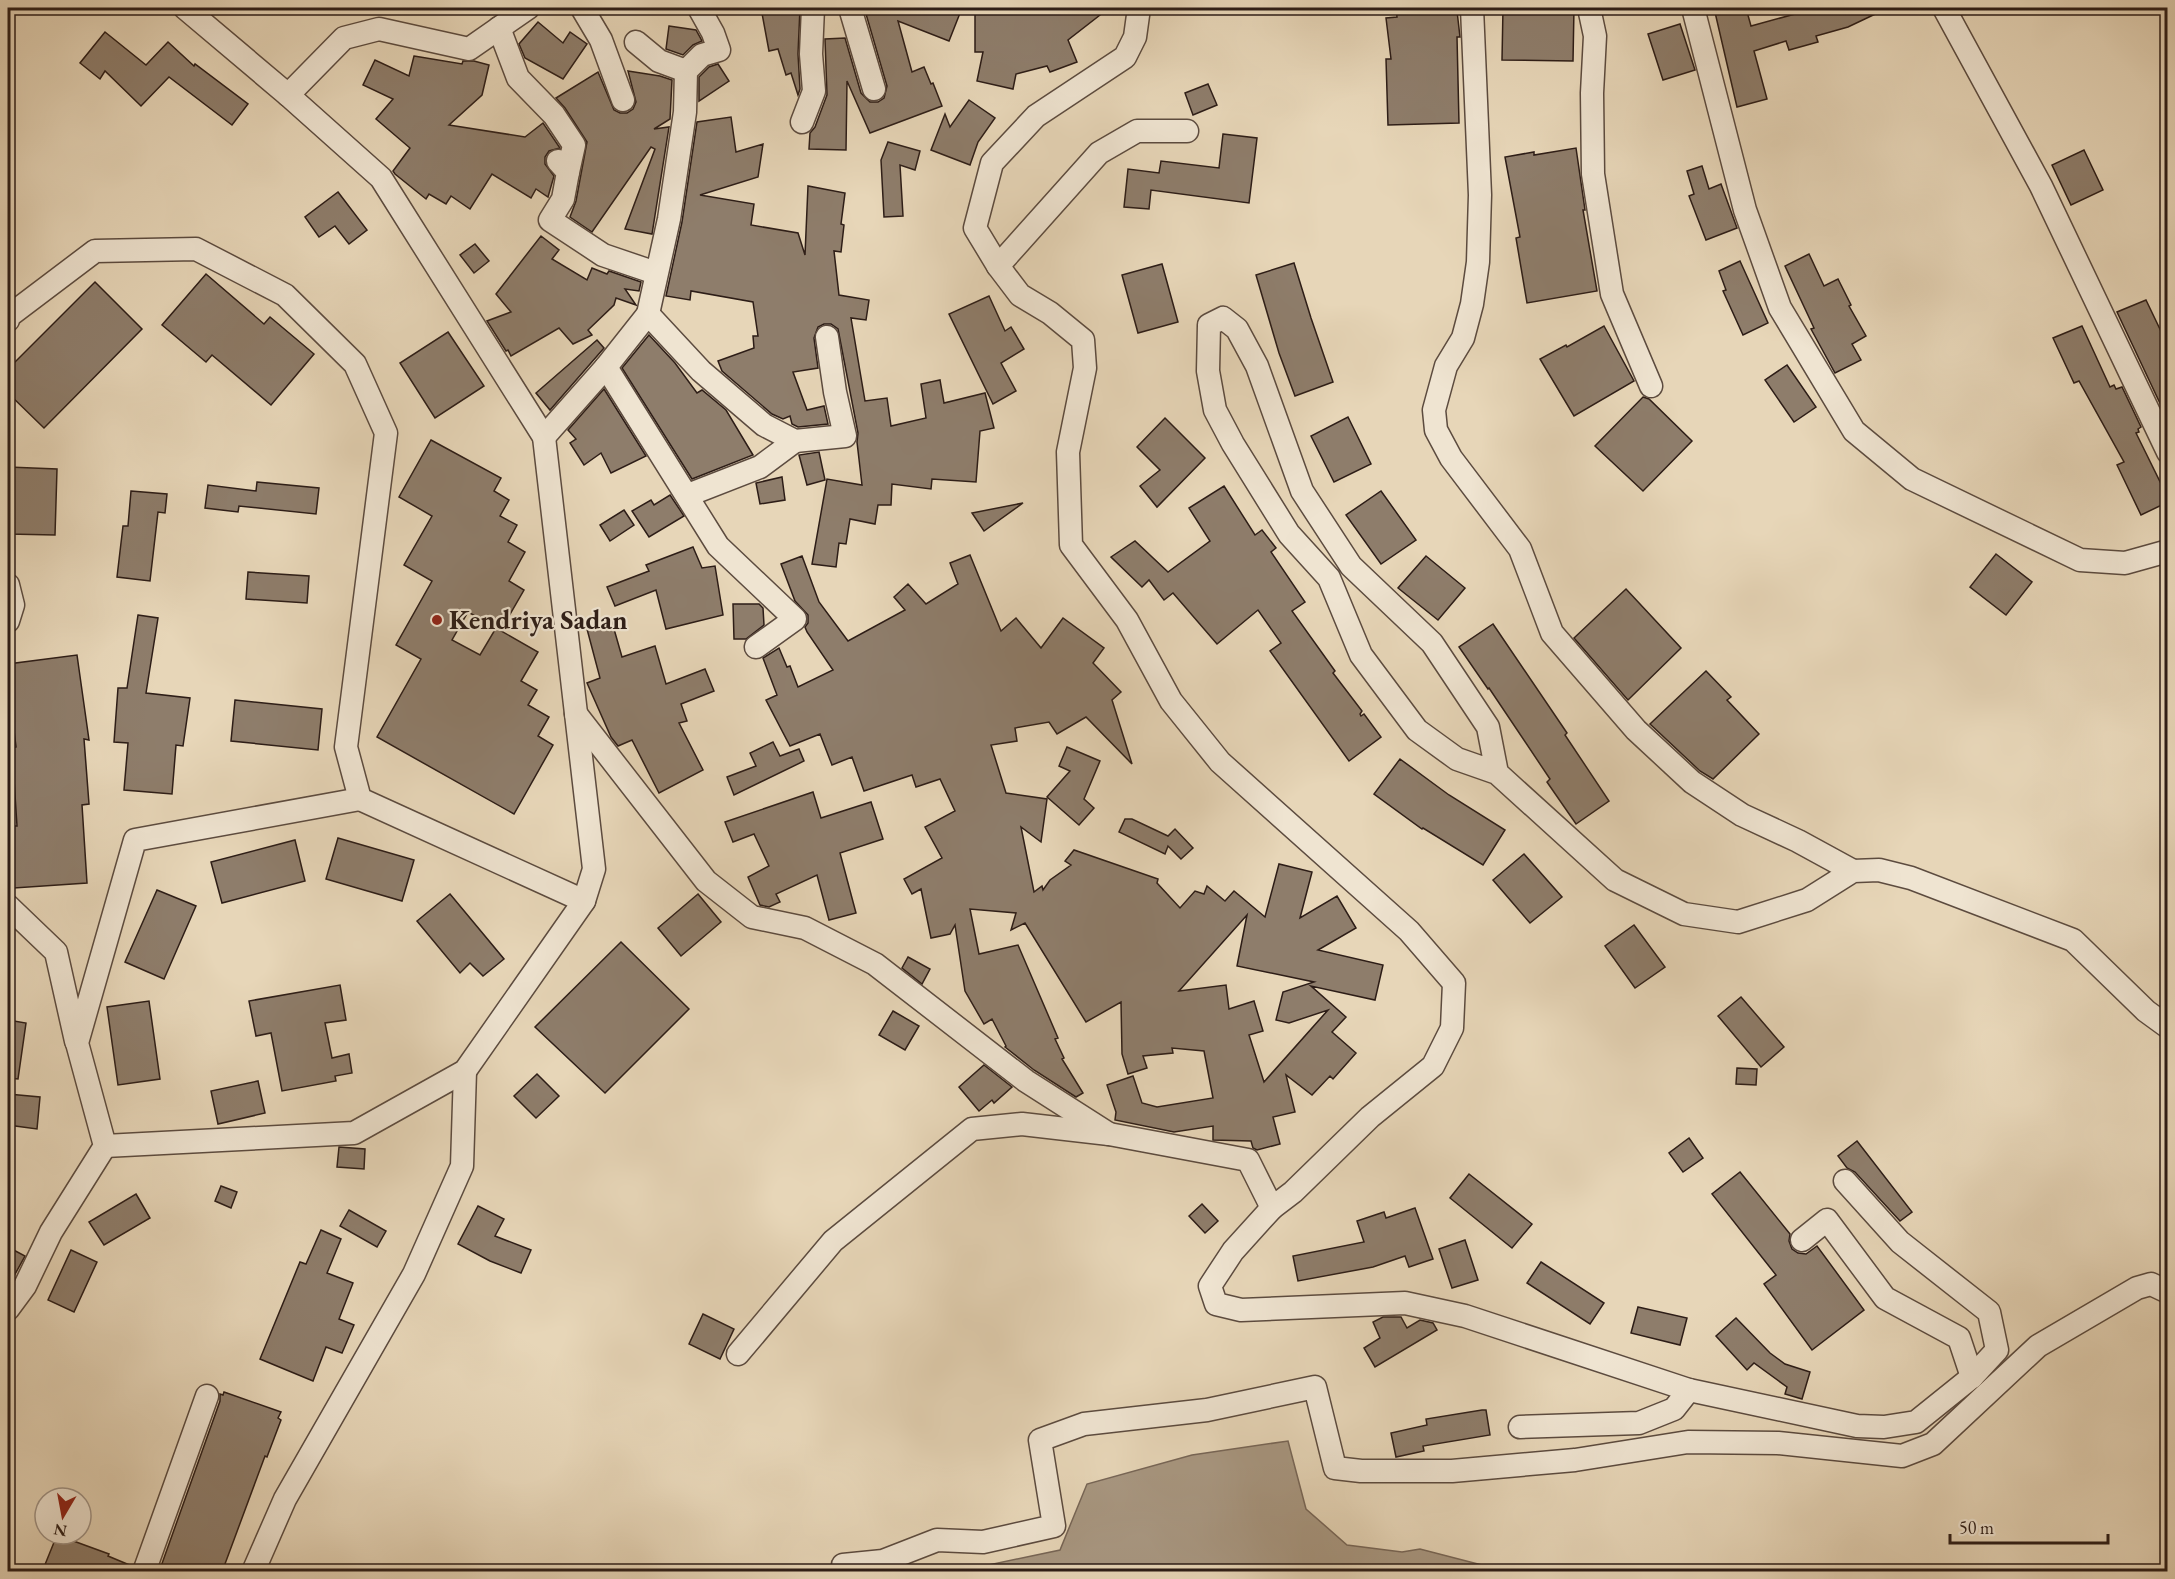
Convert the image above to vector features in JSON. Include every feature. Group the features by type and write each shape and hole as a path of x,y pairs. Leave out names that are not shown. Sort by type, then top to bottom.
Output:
{"street":[{"path":"105,1146 354,1133 465,1071 584,901 594,869 544,437 381,178 288,95 184,8"},
{"path":"288,95 344,38 379,29 470,49 528,8"},
{"path":"582,8 601,40 622,100"},
{"path":"544,437 606,367 648,314 669,219 685,112 686,71 702,55 719,50 713,33 699,8"},
{"path":"802,123 814,91 811,54 813,8"},
{"path":"850,8 874,89"},
{"path":"1139,8 1135,37 1125,57 1036,117 992,163 975,228 998,266 1020,295 1050,313 1083,340 1085,368 1068,452 1071,545 1127,620 1171,701 1220,762 1409,931 1454,983 1452,1028 1433,1066 1370,1117 1293,1192 1272,1208 1233,1251 1210,1286 1216,1304 1241,1310 1405,1303 1465,1316 1689,1390 1857,1426 1884,1427 1916,1422 1972,1377 1997,1350 1989,1311 1900,1242 1845,1181"},
{"path":"1472,8 1480,195 1478,262 1472,303 1462,339 1446,366 1434,410 1436,430 1451,458 1520,549 1552,633 1636,730 1692,782 1742,815 1798,841 1853,871"},
{"path":"1589,8 1595,36 1592,93 1593,174 1612,294 1651,386"},
{"path":"1693,8 1745,210 1780,308 1854,431 1912,478 2080,560 2125,563 2168,551"},
{"path":"1944,8 2041,186 2168,452"},
{"path":"499,28 518,78 554,115 574,145 563,166 563,199 550,220 603,255 656,273"},
{"path":"636,42 659,61 686,71"},
{"path":"998,266 1099,153 1137,131 1187,131"},
{"path":"8,320 9,316 95,251 196,249 285,295 355,364 386,433 346,747 360,799"},
{"path":"648,314 700,371 724,392 764,425 795,441"},
{"path":"1497,773 1488,728 1432,643 1351,566 1302,491 1257,366 1237,328 1223,318 1209,326 1208,371 1215,410 1233,444 1289,534 1329,578 1361,655 1417,730 1457,759 1497,773 1615,880 1684,914 1738,922 1807,900 1853,871 1879,870 1911,878 2073,940 2146,1011 2168,1027"},
{"path":"688,495 760,467 795,441 845,436 835,392 827,337"},
{"path":"606,367 718,546 795,619 756,647"},
{"path":"1329,578 1351,566"},
{"path":"8,585 13,605 8,621"},
{"path":"575,713 706,881 724,896 752,917 805,928 875,964 1026,1081 1109,1134"},
{"path":"77,1043 135,840 360,799 584,901"},
{"path":"8,906 56,952 77,1043 105,1146 51,1232 26,1286 8,1309"},
{"path":"253,1572 285,1498 414,1274 462,1166 465,1071"},
{"path":"738,1354 833,1241 972,1129 1022,1124 1109,1134 1248,1160 1272,1208"},
{"path":"1802,1240 1827,1220 1885,1298 1959,1338 1972,1377"},
{"path":"843,1564 883,1561 937,1540 983,1542 1054,1526 1040,1440 1084,1424 1207,1410 1315,1387 1335,1468 1360,1471 1452,1470 1552,1462 1688,1442 1778,1443 1902,1456 1933,1444 2038,1346 2137,1288 2151,1284 2168,1293"},
{"path":"1520,1427 1639,1423 1674,1409 1689,1390"},
{"path":"144,1572 207,1396"}],"shaded area":[{"path":"1288,1441 1306,1509 1347,1545 1402,1552 1420,1549 1505,1571 974,1571 974,1568 1060,1550 1087,1484 1192,1455"}],"building":[{"path":"761,8 800,8 798,54 800,89 798,95 791,73 786,75 778,49 769,51"},
{"path":"910,8 962,8 949,41 898,21 912,72 924,67 942,106 870,133 847,81 846,150 809,149 810,133 815,127 827,95 825,39 845,38 861,93 870,102 878,102 884,98 887,86 866,14 909,10"},
{"path":"975,8 1109,8 1068,40 1077,62 1050,72 1047,66 1016,74 1013,89 977,81 983,52 975,52"},
{"path":"1396,8 1447,8 1448,12 1457,11 1460,37 1457,37 1459,123 1388,125 1386,59 1391,59 1386,18 1397,17"},
{"path":"1503,8 1574,8 1573,61 1502,60"},
{"path":"1714,8 1746,8 1751,26 1817,8 1888,8 1848,27 1816,36 1818,42 1789,50 1786,41 1754,51 1767,99 1737,107"},
{"path":"538,22 563,43 570,32 587,44 563,79 525,58 519,44"},
{"path":"1680,24 1695,70 1663,80 1648,34"},
{"path":"669,26 696,30 702,41 693,45 683,55 666,49"},
{"path":"105,32 146,65 168,42 194,66 195,64 248,104 232,125 169,77 141,106 105,71 100,79 80,63"},
{"path":"414,56 462,64 463,61 474,61 489,65 482,95 449,125 525,137 543,123 560,148 549,151 545,157 545,164 554,176 548,197 536,189 531,198 492,174 470,209 451,196 446,204 429,194 426,199 395,174 393,171 410,148 376,119 393,99 363,85 375,60 409,76"},
{"path":"718,64 729,81 699,101 699,77 709,67"},
{"path":"628,71 672,80 670,119 654,129 669,127 652,234 625,229 655,149 651,147 592,232 570,217 576,201 587,142 556,98 598,72 614,110 627,113 633,109 636,102"},
{"path":"1208,84 1217,105 1193,115 1185,93"},
{"path":"969,100 995,118 978,142 970,165 931,150 945,114 950,127"},
{"path":"731,117 736,152 763,144 758,177 700,195 754,204 751,225 798,233 805,255 808,186 845,193 841,224 844,225 841,252 834,251 839,295 869,300 866,320 851,318 865,401 887,398 891,426 926,418 921,384 940,380 944,403 985,393 994,428 980,431 976,482 932,479 931,489 892,484 891,505 878,505 875,524 850,519 846,544 839,543 836,567 812,564 827,479 862,485 858,433 838,329 831,324 818,327 814,338 818,368 793,372 807,410 824,406 828,424 798,427 792,424 790,416 783,419 772,414 722,371 718,361 754,348 753,336 758,336 753,302 691,291 690,300 666,296 682,222 697,122"},
{"path":"1223,134 1257,138 1249,203 1151,190 1149,209 1124,207 1128,169 1159,173 1161,161 1219,168"},
{"path":"888,142 920,151 915,170 900,165 903,216 884,217 881,160"},
{"path":"1576,148 1585,210 1583,210 1597,291 1527,303 1516,238 1520,237 1505,157"},
{"path":"2084,150 2103,190 2071,205 2052,165"},
{"path":"1702,166 1709,189 1721,184 1737,228 1706,240 1689,196 1694,194 1687,171"},
{"path":"338,192 367,230 349,244 335,226 319,237 305,217"},
{"path":"541,236 559,250 552,259 587,280 592,268 641,282 639,291 625,289 636,305 616,298 614,305 588,330 592,335 573,344 559,328 511,356 487,321 511,312 496,294"},
{"path":"475,244 489,261 474,273 460,255"},
{"path":"1809,254 1824,286 1838,279 1851,305 1849,306 1866,336 1852,344 1861,360 1835,373 1811,329 1814,328 1785,266"},
{"path":"1740,261 1768,323 1743,335 1723,291 1726,290 1719,271"},
{"path":"1294,263 1333,382 1295,396 1279,353 1256,275"},
{"path":"1162,264 1178,322 1138,333 1122,275"},
{"path":"206,274 264,324 270,317 314,354 271,405 212,355 206,362 162,325"},
{"path":"95,282 142,329 44,428 8,393 8,369"},
{"path":"989,296 1005,331 1011,327 1024,349 1001,363 1016,391 993,404 949,314"},
{"path":"2146,300 2168,346 2168,415 2166,416 2117,312"},
{"path":"1604,326 1634,381 1574,416 1540,359"},
{"path":"2082,326 2110,387 2114,385 2116,389 2122,387 2141,427 2136,433 2168,498 2168,502 2141,515 2117,465 2124,462 2079,381 2074,383 2053,338"},
{"path":"448,332 484,386 435,418 400,363"},
{"path":"649,335 675,363 697,393 702,390 726,410 753,455 692,479 622,368"},
{"path":"597,340 604,348 550,410 536,393"},
{"path":"1787,365 1816,407 1794,422 1765,380"},
{"path":"604,389 646,456 611,473 601,453 584,465 570,443 576,439 568,430"},
{"path":"1643,397 1649,399 1692,441 1643,491 1595,446"},
{"path":"1348,417 1371,464 1334,482 1311,436"},
{"path":"1165,418 1205,458 1157,507 1140,486 1160,470 1137,447"},
{"name":"Kendriya Sadan","path":"431,440 501,478 494,491 509,500 500,516 517,525 508,542 525,552 509,581 524,590 501,630 468,612 452,640 480,655 496,628 538,652 521,681 537,690 528,705 549,717 538,736 553,745 514,814 377,737 421,659 396,645 432,581 404,565 432,516 399,497"},
{"path":"819,452 825,480 807,485 799,455"},
{"path":"8,467 57,469 55,535 8,534"},
{"path":"782,477 785,500 760,504 756,483"},
{"path":"257,482 319,488 316,514 239,506 238,512 205,508 208,485 256,491"},
{"path":"1224,486 1255,535 1262,530 1276,548 1271,552 1305,602 1292,611 1335,671 1333,673 1362,711 1361,716 1364,714 1381,737 1349,761 1270,651 1281,643 1258,610 1217,644 1173,593 1164,600 1149,580 1142,587 1111,557 1135,541 1168,572 1210,541 1189,508"},
{"path":"131,491 167,494 165,513 158,512 150,581 117,577 123,526 128,526"},
{"path":"1381,491 1416,540 1381,564 1346,515"},
{"path":"670,495 684,516 649,537 632,511 651,500 654,505"},
{"path":"1023,503 984,531 972,513"},
{"path":"624,510 634,525 610,541 600,525"},
{"path":"693,547 702,568 715,566 723,615 666,629 656,590 615,606 607,587 649,571 646,565"},
{"path":"1996,554 2032,582 2006,615 1970,587"},
{"path":"970,555 1001,631 1016,618 1041,648 1063,618 1104,648 1093,663 1121,692 1112,700 1132,764 1086,717 1057,734 1049,722 1015,728 1017,741 991,745 1006,793 1047,799 1041,842 1021,827 1034,892 1042,886 1043,890 1050,880 1071,865 1065,861 1074,850 1158,879 1157,883 1180,908 1195,891 1204,894 1207,886 1225,901 1234,891 1265,917 1279,864 1312,872 1300,918 1337,896 1356,928 1318,950 1383,965 1375,1000 1311,986 1346,1017 1332,1032 1356,1053 1333,1079 1330,1076 1312,1095 1286,1075 1295,1112 1273,1117 1280,1144 1257,1150 1253,1148 1251,1141 1213,1140 1213,1126 1174,1132 1115,1120 1116,1112 1107,1085 1133,1076 1142,1103 1157,1107 1213,1098 1204,1051 1172,1048 1173,1053 1143,1056 1147,1068 1128,1074 1122,1054 1121,1002 1086,1022 1025,923 1011,930 1016,913 970,909 979,954 1018,945 1058,1038 1055,1039 1064,1058 1062,1059 1083,1093 1076,1097 1034,1070 1005,1047 992,1019 984,1024 965,991 955,925 950,934 931,938 921,889 912,894 904,879 942,858 925,827 955,811 940,779 916,787 912,775 864,791 852,757 832,765 820,734 790,746 766,700 777,695 763,658 779,648 787,667 790,666 798,687 833,670 807,632 805,627 808,623 808,615 795,601 781,564 802,556 819,602 848,641 905,610 894,597 908,584 926,604 958,584 950,563","holes":["1247,915 1237,966 1314,982 1283,992 1276,1020 1289,1023 1328,1010 1264,1082 1249,1035 1263,1031 1254,1001 1229,1009 1226,985 1179,991"]},
{"path":"1426,556 1465,588 1438,620 1398,588"},
{"path":"248,572 309,576 307,603 246,599"},
{"path":"1626,589 1681,648 1628,700 1574,638"},
{"path":"733,604 759,604 763,608 764,625 746,639 734,639"},
{"path":"138,615 158,618 146,693 190,698 183,746 176,745 172,794 124,790 128,743 114,742 118,688 127,688"},
{"path":"612,622 622,657 655,646 666,684 705,669 714,691 681,704 687,721 679,723 703,770 659,793 632,740 618,746 611,737 587,683 600,678 587,629"},
{"path":"1493,624 1567,733 1565,735 1609,801 1576,824 1547,782 1550,779 1459,647"},
{"path":"77,655 89,740 84,739 89,804 82,805 87,883 14,888 10,826 17,826 12,748 16,747 8,664"},
{"path":"1706,671 1731,697 1727,700 1759,734 1713,779 1700,771 1650,724"},
{"path":"235,700 322,709 318,750 231,741"},
{"path":"773,742 780,756 799,749 804,761 734,795 727,777 756,766 750,753"},
{"path":"1067,747 1100,761 1084,799 1094,808 1079,825 1047,797 1070,771 1059,766"},
{"path":"1400,759 1449,795 1505,830 1483,865 1422,829 1374,794"},
{"path":"813,792 821,818 871,802 883,839 840,853 856,913 829,920 817,875 776,894 780,902 769,907 760,905 748,877 769,866 754,834 733,842 725,822"},
{"path":"1125,819 1132,819 1168,836 1175,829 1193,848 1181,859 1168,846 1165,854 1119,832"},
{"path":"338,838 414,860 402,901 326,879"},
{"path":"295,840 305,881 222,903 211,862"},
{"path":"1524,854 1562,897 1530,923 1493,880"},
{"path":"157,890 196,906 164,979 125,962"},
{"path":"450,894 504,959 483,976 470,963 460,973 417,921"},
{"path":"698,894 721,922 681,956 658,928"},
{"path":"1634,925 1665,967 1635,988 1605,946"},
{"path":"621,942 689,1009 605,1093 535,1027"},
{"path":"908,957 930,969 922,984 902,968"},
{"path":"340,985 346,1020 325,1023 332,1058 349,1054 352,1073 335,1076 336,1081 282,1091 271,1033 256,1036 249,1001"},
{"path":"1741,997 1784,1047 1761,1067 1718,1016"},
{"path":"149,1001 160,1079 118,1085 107,1007"},
{"path":"893,1011 919,1026 905,1050 879,1035"},
{"path":"8,1020 26,1023 18,1079 8,1078"},
{"path":"984,1065 1012,1087 994,1103 992,1100 979,1111 959,1087"},
{"path":"1737,1068 1757,1069 1756,1085 1736,1084"},
{"path":"537,1074 559,1096 536,1118 514,1096"},
{"path":"258,1081 265,1113 218,1124 211,1091"},
{"path":"8,1094 40,1097 37,1129 8,1125"},
{"path":"1689,1138 1703,1158 1683,1172 1669,1153"},
{"path":"1857,1141 1912,1212 1900,1221 1838,1156"},
{"path":"339,1147 365,1149 364,1169 337,1167"},
{"path":"1740,1172 1790,1234 1789,1241 1792,1249 1806,1254 1817,1246 1864,1310 1812,1350 1764,1284 1776,1275 1712,1194"},
{"path":"1469,1174 1532,1224 1512,1248 1450,1198"},
{"path":"221,1186 237,1192 231,1208 215,1201"},
{"path":"136,1194 150,1218 104,1245 89,1222"},
{"path":"1202,1204 1218,1221 1205,1233 1189,1216"},
{"path":"478,1206 504,1219 495,1236 531,1250 521,1273 490,1261 458,1244"},
{"path":"1415,1208 1433,1259 1409,1267 1405,1256 1373,1267 1298,1281 1293,1256 1364,1242 1357,1221 1384,1212 1386,1218"},
{"path":"349,1210 386,1231 377,1247 340,1226"},
{"path":"321,1230 341,1239 327,1273 353,1283 339,1319 354,1325 342,1353 326,1347 313,1381 260,1359 300,1262 306,1264"},
{"path":"1465,1240 1478,1280 1452,1288 1439,1249"},
{"path":"8,1247 25,1256 8,1287"},
{"path":"71,1250 97,1262 74,1312 48,1300"},
{"path":"1541,1262 1604,1303 1590,1324 1527,1283"},
{"path":"1638,1307 1687,1318 1680,1345 1631,1333"},
{"path":"703,1314 734,1329 720,1359 689,1344"},
{"path":"1383,1317 1401,1317 1407,1328 1420,1320 1433,1323 1437,1330 1375,1367 1364,1348 1380,1338 1373,1322"},
{"path":"1736,1318 1770,1353 1785,1364 1810,1372 1802,1399 1785,1394 1787,1387 1754,1363 1747,1370 1716,1336"},
{"path":"224,1392 281,1412 278,1418 281,1420 267,1457 265,1456 222,1572 159,1572 220,1401 220,1394 223,1395"},
{"path":"1486,1410 1490,1435 1423,1446 1424,1451 1396,1457 1391,1433 1427,1425 1426,1419"},
{"path":"53,1546 87,1546 132,1566 131,1572 42,1572"}],"place":[{"name":"Kendriya Sadan","path":"437,620"}]}
